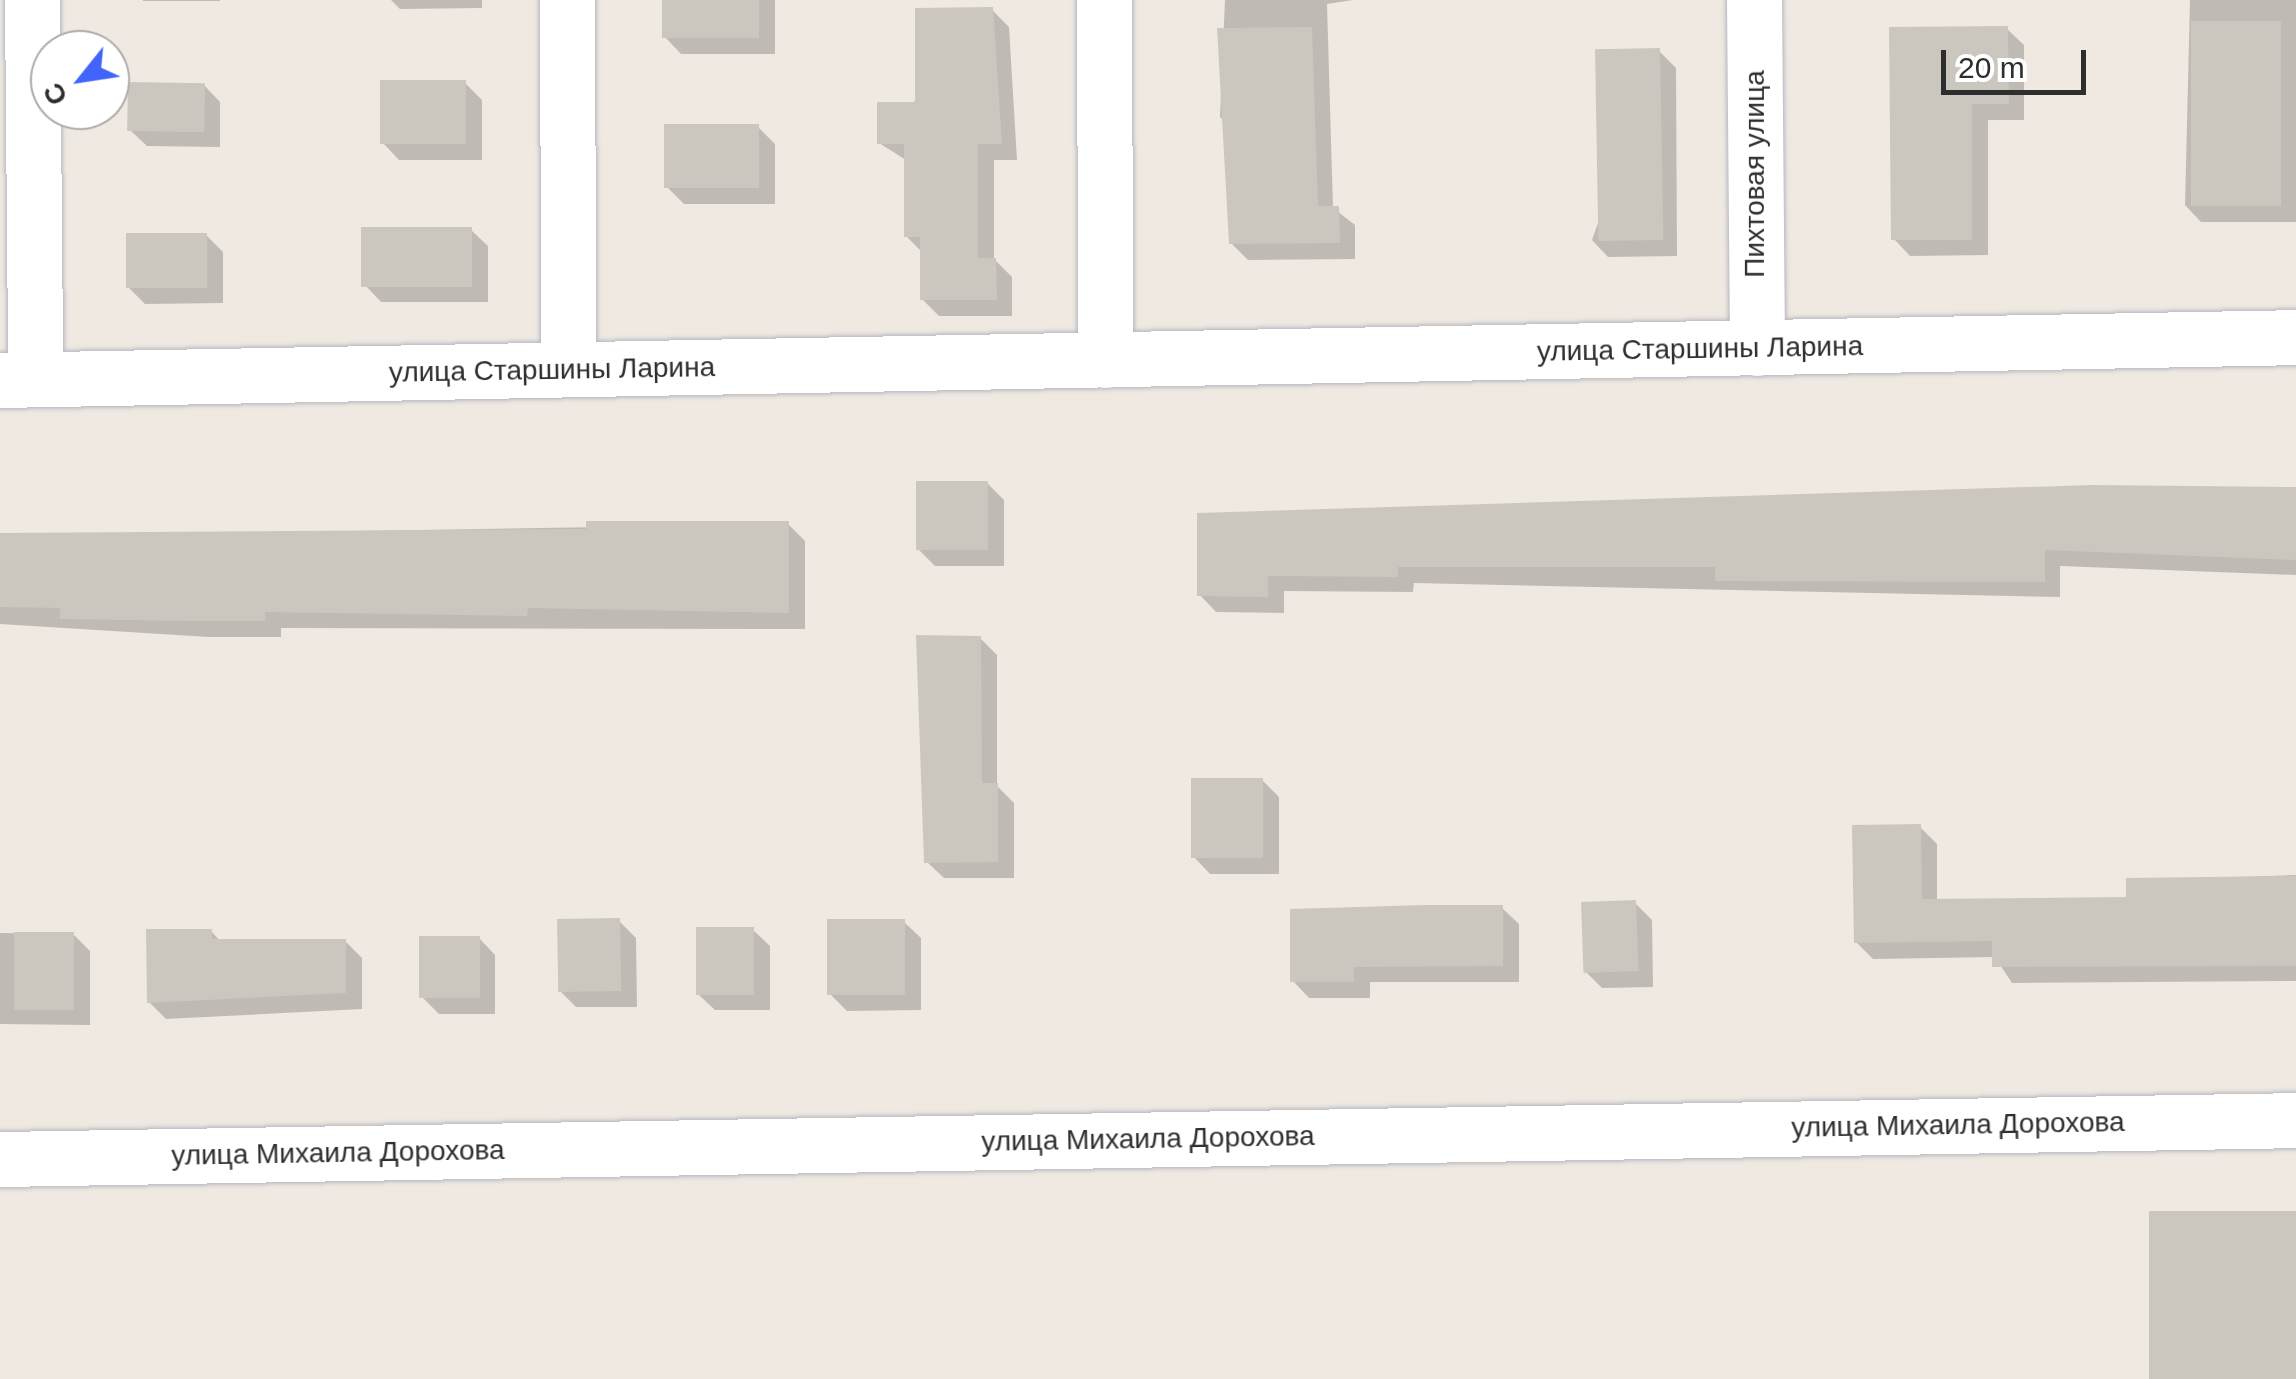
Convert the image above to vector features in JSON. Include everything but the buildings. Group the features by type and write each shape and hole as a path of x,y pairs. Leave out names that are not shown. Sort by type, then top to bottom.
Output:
{"street":[{"path":"18,379 32,0"},
{"path":"567,0 568,369"},
{"path":"1104,0 1105,360"},
{"name":"Пихтовая улица","path":"1754,0 1757,348"},
{"name":"улица Старшины Ларина","path":"18,379 2296,338"},
{"name":"улица Михаила Дорохова","path":"0,1158 2296,1120"}]}
